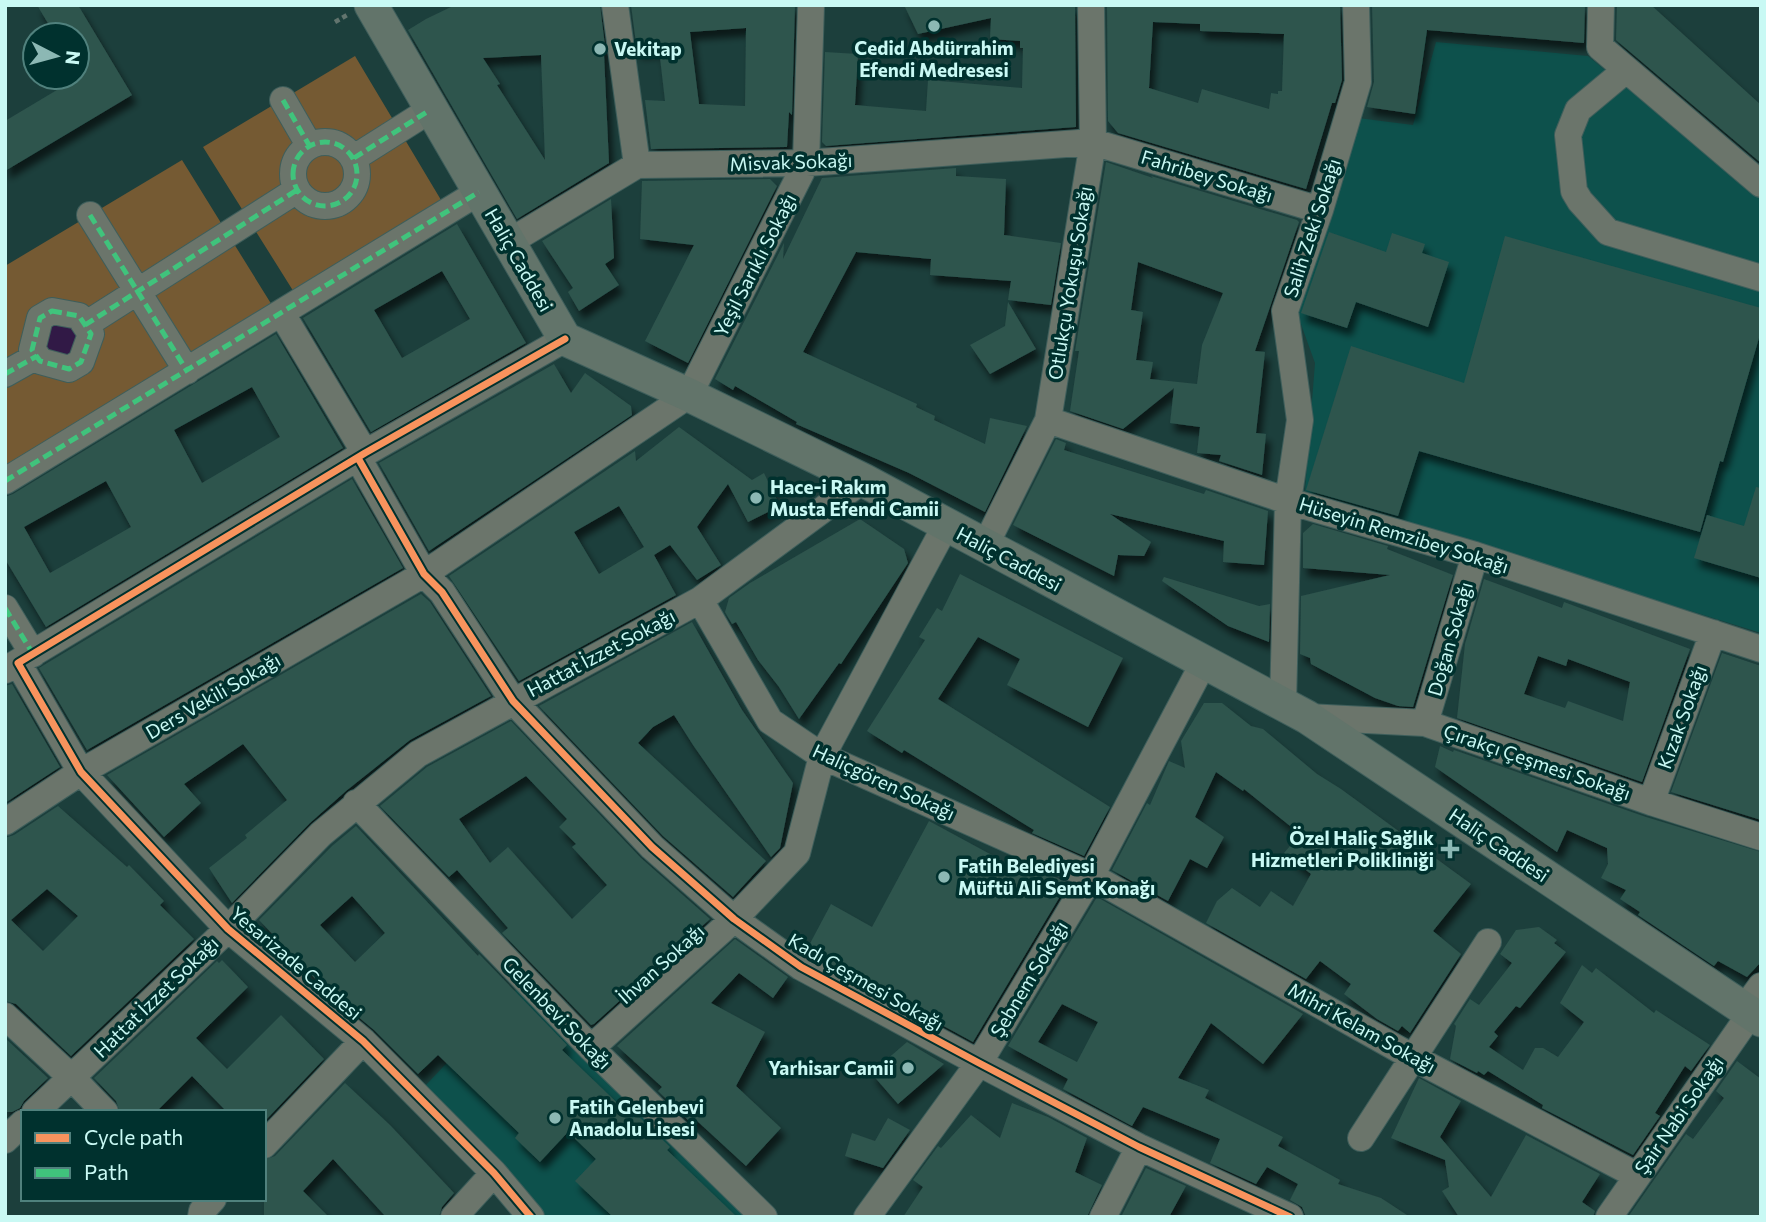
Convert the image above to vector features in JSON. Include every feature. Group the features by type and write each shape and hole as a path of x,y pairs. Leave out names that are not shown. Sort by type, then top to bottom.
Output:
{"main road":[{"name":"Haliç Caddesi","path":"371,5 565,339 689,394 863,480 1295,710 1754,1007"}],"street":[{"path":"509,242 637,165 615,5"},
{"name":"Yeşil Sarıklı Sokağı","path":"689,394 806,163 811,5"},
{"name":"Otlukçu Yokuşu Sokağı","path":"985,546 1048,420 1093,142 1091,5"},
{"name":"Salih Zeki Sokağı","path":"1295,710 1288,500 1300,420 1285,312 1320,210 1358,82 1356,5"},
{"path":"1601,5 1600,47 1761,184"},
{"path":"1626,70 1578,110 1568,135 1574,191 1580,201 1608,232 1761,278"},
{"path":"283,100 309,145"},
{"path":"354,158 430,110"},
{"path":"329,141 339,144 354,158 358,180 346,199 337,205 314,205 304,199 297,190 293,170 301,152 309,145 329,141"},
{"name":"Misvak Sokağı","path":"637,165 806,163 1093,142"},
{"name":"Fahribey Sokağı","path":"1093,142 1320,210"},
{"path":"85,325 297,190"},
{"path":"5,481 479,192"},
{"path":"90,215 187,371"},
{"path":"52,312 79,316 91,334 81,362 69,369 40,360 37,356 32,350 40,318 52,312"},
{"name":"Kadı Çeşmesi Sokağı","path":"288,324 362,455 424,574 442,592 513,701 652,846 734,919 801,967 1139,1147 1290,1217"},
{"path":"19,662 362,455 565,339"},
{"path":"5,374 37,356"},
{"name":"Ders Vekili Sokağı","path":"5,822 81,772 424,574 689,394"},
{"name":"Hüseyin Remzibey Sokağı","path":"1048,420 1288,500 1475,555 1761,649"},
{"name":"Hattat İzzet Sokağı","path":"37,1110 229,929 321,834 418,754 700,600 863,480"},
{"name":"İhvan Sokağı","path":"591,1048 734,919 797,853 822,756 946,525"},
{"name":"Doğan Sokağı","path":"1425,723 1475,555"},
{"name":"Haliçgören Sokağı","path":"700,600 770,721 822,756 1091,876"},
{"name":"Yesarizade Caddesi","path":"5,608 19,662 81,772 229,929 363,1041 494,1173 531,1217"},
{"name":"Kızak Sokağı","path":"1651,802 1713,633"},
{"name":"Şebnem Sokağı","path":"866,1217 979,1063 1091,876 1204,662"},
{"name":"Çırakçı Çeşmesi Sokağı","path":"1295,710 1425,723 1651,802 1761,837"},
{"name":"Gelenbevi Sokağı","path":"356,803 591,1048 764,1217"},
{"name":"Mihri Kelam Sokağı","path":"1091,876 1414,1059 1636,1175"},
{"path":"1361,1139 1488,942"},
{"name":"Şair Nabi Sokağı","path":"1609,1217 1754,1007"},
{"path":"5,1016 103,1110"},
{"path":"266,1143 363,1041"},
{"path":"5,1140 21,1125"},
{"path":"1103,1217 1139,1147"},
{"path":"454,1217 494,1173"}],"shaded area":[{"path":"1436,42 1588,56 1761,198 1761,633 1305,491 1315,363 1297,313 1358,118 1413,125"},
{"path":"355,56 444,205 297,297 203,147"},
{"path":"182,160 275,310 5,473 5,266"},
{"path":"40,321 81,323 70,358 46,357"},
{"name":"Fatih Gelenbevi Anadolu Lisesi","path":"523,982 754,1217 544,1217 480,1150 425,1086"}],"building":[{"path":"37,5 78,5 88,21 47,21"},
{"path":"455,5 600,5 606,54 609,163 517,219 408,30","holes":["541,55 545,160 483,58"]},
{"path":"631,5 795,5 792,115 789,112 787,147 651,149 645,100 665,101 659,49 637,51","holes":["746,28 745,106 699,104 690,32"]},
{"path":"904,5 1075,6 1076,127 826,146 822,142 825,52 858,54 855,105 926,111 928,80 1022,88 1023,48 1020,48 1020,41 990,39 991,18 918,34"},
{"path":"1107,5 1340,5 1342,80 1335,103 1332,103 1306,189 1118,133 1108,121","holes":["1153,22 1200,24 1200,31 1284,34 1282,91 1278,91 1278,94 1271,93 1269,109 1202,89 1198,103 1149,88"]},
{"path":"1372,5 1585,5 1584,43 1427,30 1415,114 1367,107 1374,82"},
{"path":"1617,5 1651,5 1761,105 1761,163 1616,40"},
{"path":"91,27 132,95 5,171 5,121 55,91 91,91"},
{"path":"1106,162 1299,222 1255,351 1265,352 1256,433 1266,434 1262,475 1219,461 1221,455 1197,453 1200,427 1170,423 1174,388 1123,429 1070,411 1079,351 1075,351","holes":["1138,262 1223,293 1202,345 1197,384 1150,379 1153,362 1136,360 1143,312 1131,310"]},
{"path":"956,168 956,176 1006,179 1004,235 1061,243 1051,305 1008,300 1011,281 930,275 931,259 856,252 803,352 917,404 916,407 935,416 934,420 985,444 990,418 1027,426 985,512 909,473 796,424 797,422 735,386 733,390 715,379 784,243 783,259 822,178"},
{"path":"770,179 777,186 688,363 645,341 694,245 640,239 642,181"},
{"path":"611,199 614,258 605,264 619,285 579,311 568,292 573,288 542,241"},
{"path":"457,224 526,343 371,432 303,318","holes":["442,271 470,319 402,358 374,310"]},
{"path":"1329,232 1386,252 1392,233 1425,244 1422,253 1449,262 1428,327 1356,302 1347,328 1301,313"},
{"path":"1505,236 1761,308 1761,331 1700,532 1419,451 1398,516 1306,490 1351,346 1464,383"},
{"path":"1008,302 1036,349 990,374 970,345 1005,326"},
{"path":"276,334 343,448 46,627 5,559 5,497","holes":["252,387 280,437 202,483 174,430","106,481 131,527 50,573 24,527"]},
{"path":"554,364 571,393 585,373 631,406 632,415 429,551 379,463"},
{"path":"679,427 752,480 764,473 780,506 748,522 728,484 697,527 721,565 697,580 670,545 654,555 676,595 519,681 449,576 635,451 636,461","holes":["619,506 644,547 599,574 574,532"]},
{"path":"1056,439 1066,443 1064,450 1204,494 1206,490 1268,511 1264,565 1223,562 1224,541 1110,514 1151,542 1144,556 1118,555 1114,576 1013,525"},
{"path":"352,479 403,568 87,750 39,668"},
{"path":"1756,487 1761,488 1761,578 1694,558 1707,515 1744,526"},
{"path":"860,519 904,549 908,563 841,664 839,663 799,719 758,660 736,622 732,624 725,612 729,598"},
{"path":"1313,524 1388,546 1387,549 1453,575 1413,707 1398,706 1375,698 1311,664 1310,658 1300,654 1301,596 1390,575 1303,568 1303,533"},
{"path":"960,574 1123,658 1088,727 1007,685 1020,659 978,637 938,699 1110,807 1084,856 1032,833 1034,830 904,750 902,753 867,731 925,640 919,637 937,608 942,611"},
{"path":"1164,577 1259,606 1270,604 1269,642 1228,626 1162,581"},
{"path":"1484,579 1562,608 1564,602 1690,649 1642,782 1457,718 1465,644","holes":["1538,656 1566,666 1568,659 1630,682 1623,721 1568,701 1565,708 1524,694"]},
{"path":"421,594 430,602 491,696 410,740 346,791 310,823 232,903 209,868 247,838 245,835 287,800 243,744 184,784 201,803 164,837 107,775"},
{"path":"692,622 742,710 793,783 780,848 771,857 674,715 653,727 638,743 766,861 733,897 663,836 539,706"},
{"path":"1722,653 1761,666 1761,820 1671,792"},
{"path":"12,684 60,767 5,803 5,686"},
{"path":"1204,703 1222,703 1251,726 1263,729 1317,774 1471,884 1433,931 1461,954 1410,1033 1402,1026 1398,1031 1377,1019 1344,994 1351,984 1320,961 1306,979 1206,923 1217,901 1232,888 1260,907 1271,891 1293,906 1311,874 1284,853 1300,834 1244,789 1243,791 1216,772 1195,817 1224,837 1207,868 1190,859 1168,901 1112,870 1147,803 1150,805 1169,761 1185,768 1181,741"},
{"path":"511,721 641,858 710,919 591,1025 502,933 508,928 457,870 449,877 380,806 427,767","holes":["526,776 567,819 559,827 576,844 572,847 607,885 572,919 508,847 490,863 459,819"]},
{"path":"1440,746 1646,817 1761,852 1761,962 1747,977 1718,961 1714,966 1638,915 1640,912 1620,899 1626,890 1601,878 1608,864 1607,848 1567,830 1557,852 1435,767"},
{"path":"58,806 127,867 129,865 164,901 160,905 194,939 71,1056 16,1004 5,1001 5,838","holes":["47,889 78,916 43,951 11,920"]},
{"path":"929,821 1014,867 1018,860 1068,883 973,1042 806,951 831,904 872,927"},
{"path":"356,826 478,956 479,954 567,1045 562,1050 633,1118 636,1114 670,1147 667,1150 737,1217 613,1217 575,1181 596,1159 568,1132 540,1162 515,1138 519,1133 438,1055 418,1074 374,1030 326,990 259,920 332,846","holes":["352,896 385,933 355,962 320,925"]},
{"path":"1097,897 1303,1014 1263,1064 1211,1023 1178,1078 1209,1090 1205,1098 1283,1137 1278,1146 1340,1180 1338,1184 1381,1198 1410,1217 1306,1217 1302,1207 1290,1200 1298,1184 1267,1167 1256,1184 1210,1163 1220,1139 1143,1107 1132,1126 1063,1089 1068,1079 1008,1046","holes":["1062,1004 1098,1022 1077,1062 1038,1042"]},
{"path":"1539,927 1557,940 1554,943 1566,952 1520,1008 1516,1006 1494,1032 1498,1036 1489,1047 1523,1070 1535,1048 1543,1048 1558,1057 1584,1022 1560,1003 1582,965 1592,973 1596,968 1654,1013 1656,1010 1710,1045 1691,1071 1685,1066 1655,1113 1660,1116 1633,1155 1542,1108 1543,1105 1488,1071 1484,1075 1478,1071 1477,1073 1450,1059 1456,1026 1454,1024 1470,999 1479,1005 1512,963 1500,954 1516,930"},
{"path":"735,939 788,977 773,998 739,973 711,1003 765,1032 736,1086 781,1128 746,1166 696,1120 692,1124 658,1091 662,1087 617,1046"},
{"path":"222,960 248,987 196,1038 227,1069 281,1015 324,1059 266,1120 266,1110 225,1110 192,1076 158,1110 119,1110 116,1101 94,1078 217,961 219,963"},
{"path":"5,1038 48,1078 20,1108 12,1112 5,1112"},
{"name":"Yarhisar Camii","path":"907,1042 944,1064 898,1104 871,1073"},
{"path":"1737,1061 1761,1079 1761,1217 1628,1217 1686,1134 1693,1139 1724,1098 1716,1091"},
{"path":"1419,1078 1461,1101 1440,1137 1491,1197 1526,1135 1600,1174 1582,1202 1595,1211 1593,1217 1459,1217 1442,1191 1449,1187 1445,1160 1391,1138"},
{"path":"345,1083 390,1125 454,1193 442,1207 439,1217 386,1217 333,1159 303,1191 329,1217 264,1217 266,1159 275,1156"},
{"path":"1012,1103 1048,1117 1087,1138 1075,1172 1102,1185 1087,1217 903,1217 923,1187 913,1180 938,1146 941,1148 971,1115 1000,1138"},
{"path":"888,1118 910,1130 883,1168 845,1156 852,1133 875,1141"},
{"path":"1146,1168 1186,1186 1169,1217 1121,1217"}],"marked path":[{"path":"283,100 309,145"},
{"path":"354,158 430,110"},
{"path":"319,142 331,142 348,151 355,162 357,174 355,186 348,197 331,206 319,206 307,201 298,192 293,180 293,168 298,156 307,147 319,142"},
{"path":"85,325 297,190"},
{"path":"5,481 479,192"},
{"path":"90,215 187,371"},
{"path":"52,311 79,316 91,334 81,362 69,369 40,361 32,350 40,318 52,311"},
{"path":"5,374 37,356"},
{"path":"5,608 33,654"}],"cycle path":[{"path":"531,1217 494,1173 363,1041 228,929 81,772 18,663 365,453 565,339"},
{"path":"358,458 424,574 442,592 513,701 652,847 734,919 801,967 979,1063 1139,1147 1290,1217"}],"place":[{"name":"Cedid Abdürrahim Efendi Medresesi","path":"934,26"},
{"name":"Vekitap","path":"600,49"},
{"name":"Hace-i Rakım Musta Efendi Camii","path":"756,498"},
{"name":"Özel Haliç Sağlık Hizmetleri Polikliniği","path":"1450,849"},
{"name":"Fatih Belediyesi Müftü Ali Semt Konağı","path":"944,877"},
{"name":"Yarhisar Camii","path":"908,1068"},
{"name":"Fatih Gelenbevi Anadolu Lisesi","path":"555,1118"}]}
